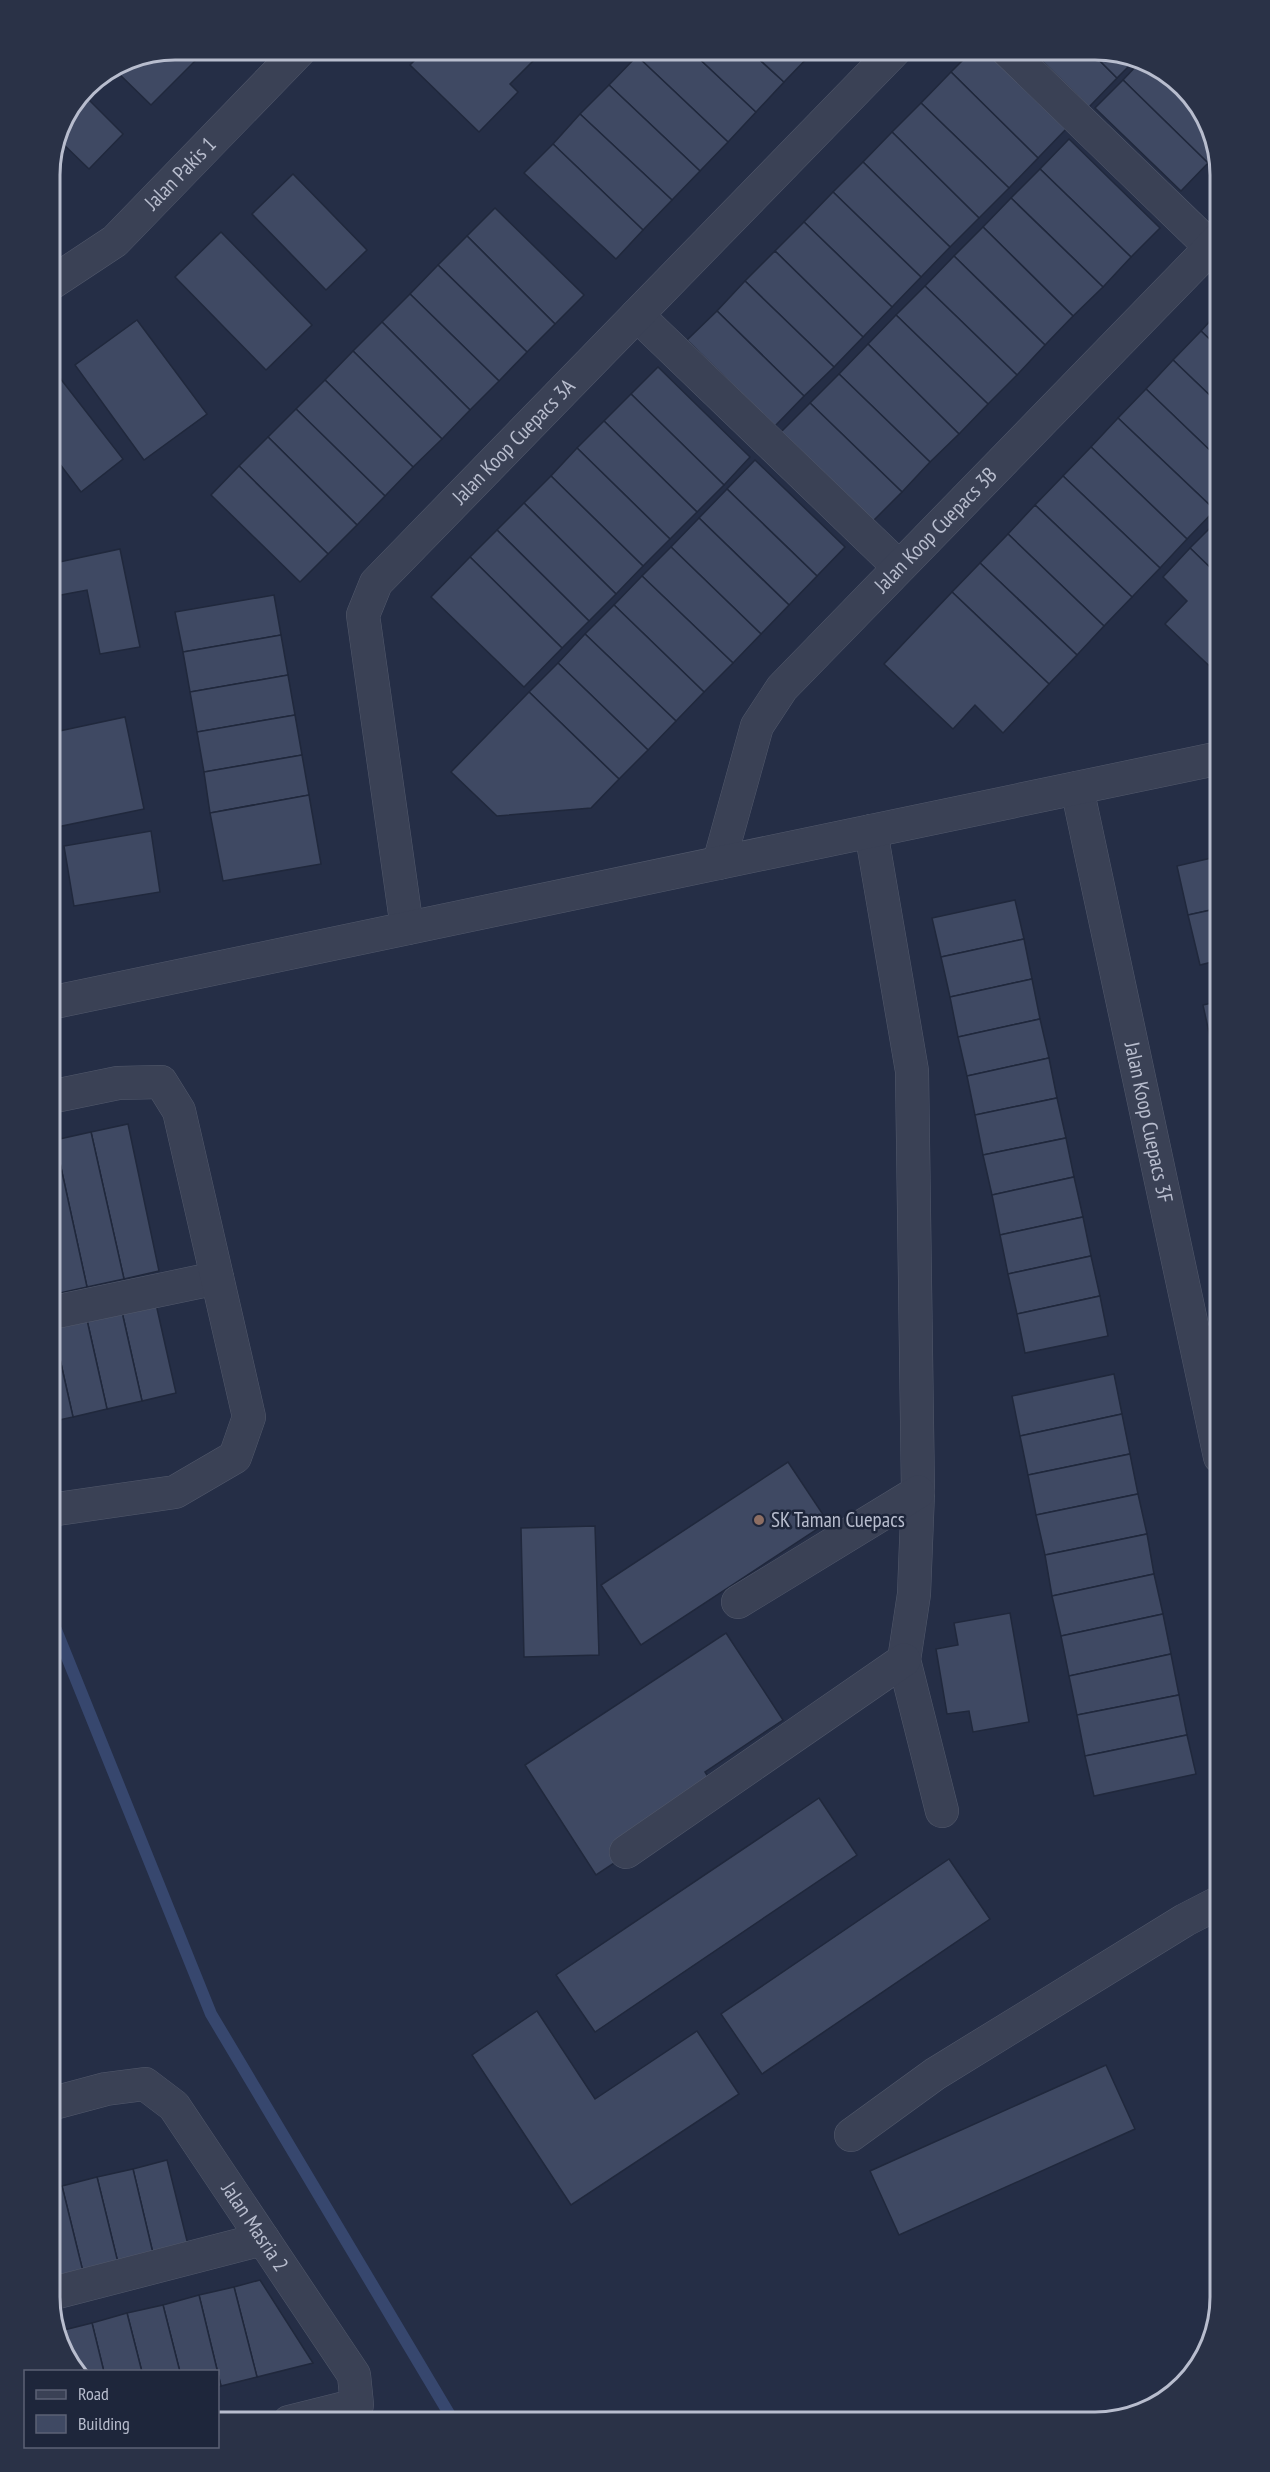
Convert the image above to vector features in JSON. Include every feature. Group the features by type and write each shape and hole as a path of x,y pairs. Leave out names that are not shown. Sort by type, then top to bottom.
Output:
{"street":[{"name":"Jalan Pakis 1","path":"60,277 115,241 290,60"},
{"name":"Jalan Koop Cuepacs 3A","path":"407,928 363,615 376,583 885,60"},
{"path":"1018,60 1210,240"},
{"name":"Jalan Koop Cuepacs 3B","path":"719,863 758,726 782,688 899,567 1210,255"},
{"path":"637,315 899,567"},
{"path":"60,1001 1210,760"},
{"name":"Jalan Koop Cuepacs 3F","path":"1077,788 1210,1406"},
{"path":"871,831 912,1071 918,1492 914,1594 904,1660 942,1811"},
{"path":"60,1095 118,1083 162,1082 179,1111 249,1417 235,1456 175,1492 60,1509"},
{"path":"60,1311 217,1278"},
{"path":"738,1602 918,1492"},
{"path":"626,1852 904,1660"},
{"path":"851,2135 935,2074 1185,1920 1210,1908"},
{"name":"Jalan Masria 2","path":"60,2101 106,2089 145,2084 174,2106 354,2375 357,2405 329,2412"},
{"path":"60,2291 263,2239"}],"building":[{"path":"196,60 151,105 119,74 153,62"},
{"path":"415,60 534,60 510,84 518,92 479,132 410,65"},
{"path":"633,60 641,60 728,142 700,171 609,85"},
{"path":"641,60 701,60 756,112 728,142"},
{"path":"701,60 760,60 784,82 756,112"},
{"path":"760,60 805,60 784,82"},
{"path":"963,60 997,60 1067,128 1038,158 951,72"},
{"path":"1041,60 1099,60 1117,78 1089,107"},
{"path":"1099,60 1130,65 1117,78"},
{"path":"1135,67 1159,79 1176,94 1195,118 1204,138 1209,162 1208,163 1123,80"},
{"path":"951,72 1038,158 1009,188 921,103"},
{"path":"1123,80 1208,163 1181,191 1095,108"},
{"path":"609,85 700,171 672,200 580,114"},
{"path":"89,100 123,134 89,169 64,145 79,111"},
{"path":"921,103 1009,188 979,218 892,132"},
{"path":"580,114 672,200 643,230 553,144"},
{"path":"892,132 979,218 950,247 863,162"},
{"path":"1069,139 1160,228 1131,257 1040,169"},
{"path":"553,144 643,230 616,259 524,173"},
{"path":"863,162 950,247 921,277 833,192"},
{"path":"1040,169 1131,257 1103,287 1011,198"},
{"path":"293,174 367,250 326,290 252,214"},
{"path":"833,192 921,277 892,307 804,222"},
{"path":"1011,198 1103,287 1073,316 983,227"},
{"path":"495,208 584,295 555,324 467,236"},
{"path":"804,222 892,307 863,337 775,251"},
{"path":"983,227 1073,316 1045,345 954,256"},
{"path":"221,232 312,325 266,370 175,277"},
{"path":"467,236 555,324 527,352 438,265"},
{"path":"775,251 863,337 834,367 745,281"},
{"path":"954,256 1045,345 1017,375 925,286"},
{"path":"438,265 527,352 499,381 410,294"},
{"path":"745,281 834,367 804,396 717,311"},
{"path":"925,286 1017,375 988,404 896,315"},
{"path":"410,294 499,381 470,410 382,322"},
{"path":"717,311 804,396 775,426 687,340"},
{"path":"896,315 988,404 959,434 868,344"},
{"path":"137,320 207,414 144,460 75,365"},
{"path":"1210,321 1210,340 1201,331"},
{"path":"382,322 470,410 442,439 353,351"},
{"path":"1201,331 1210,340 1210,395 1173,360"},
{"path":"868,344 959,434 930,462 839,374"},
{"path":"353,351 442,439 413,467 325,380"},
{"path":"1173,360 1210,395 1210,450 1146,389"},
{"path":"658,367 750,457 724,485 631,394"},
{"path":"839,374 930,462 902,492 810,403"},
{"path":"60,378 123,459 81,492 60,464"},
{"path":"325,380 413,467 385,496 296,409"},
{"path":"1146,389 1210,450 1210,505 1118,418"},
{"path":"631,394 724,485 697,512 604,421"},
{"path":"810,403 902,492 873,521 781,432"},
{"path":"296,409 385,496 357,525 268,437"},
{"path":"1118,418 1210,505 1210,515 1187,539 1091,447"},
{"path":"604,421 697,512 670,539 577,448"},
{"path":"268,437 357,525 328,554 239,466"},
{"path":"1091,447 1187,539 1160,568 1063,476"},
{"path":"577,448 670,539 643,566 551,476"},
{"path":"755,460 845,547 817,576 727,489"},
{"path":"239,466 328,554 300,582 211,495"},
{"path":"551,476 643,566 616,594 524,503"},
{"path":"1063,476 1160,568 1132,597 1035,505"},
{"path":"727,489 817,576 789,605 699,518"},
{"path":"524,503 616,594 589,621 497,530"},
{"path":"1035,505 1132,597 1104,626 1008,534"},
{"path":"699,518 789,605 761,634 671,547"},
{"path":"1210,528 1210,567 1190,548"},
{"path":"497,530 589,621 562,648 470,557"},
{"path":"1008,534 1104,626 1077,655 980,563"},
{"path":"671,547 761,634 733,663 642,576"},
{"path":"1190,548 1210,567 1210,667 1165,624 1187,601 1163,577"},
{"path":"120,549 140,647 100,654 87,590 60,595 60,562"},
{"path":"470,557 562,648 524,687 431,597"},
{"path":"980,563 1077,655 1049,684 952,592"},
{"path":"642,576 733,663 704,692 614,605"},
{"path":"952,592 1049,684 1003,733 975,705 953,729 884,664"},
{"path":"274,595 281,635 183,652 175,612"},
{"path":"614,605 704,692 676,721 585,634"},
{"path":"585,634 676,721 648,750 558,663"},
{"path":"281,635 288,675 190,692 183,652"},
{"path":"558,663 648,750 619,779 529,692"},
{"path":"288,675 295,715 197,732 190,692"},
{"path":"529,692 619,779 591,808 497,816 451,772"},
{"path":"295,715 302,755 204,772 197,732"},
{"path":"125,717 144,809 60,826 60,731"},
{"path":"302,755 309,795 210,813 204,772"},
{"path":"309,795 321,864 223,881 210,813"},
{"path":"151,831 160,892 74,906 64,846"},
{"path":"1210,858 1210,910 1188,915 1177,866"},
{"path":"1015,900 1024,939 941,957 932,918"},
{"path":"1210,910 1210,962 1200,965 1188,915"},
{"path":"1024,939 1032,979 950,997 941,957"},
{"path":"1032,979 1040,1019 958,1037 950,997"},
{"path":"1210,1003 1210,1037 1203,1005"},
{"path":"1040,1019 1049,1058 967,1076 958,1037"},
{"path":"1049,1058 1057,1098 975,1115 967,1076"},
{"path":"1057,1098 1066,1138 983,1155 975,1115"},
{"path":"128,1124 159,1271 124,1279 91,1132"},
{"path":"91,1132 124,1279 87,1287 60,1163 60,1139"},
{"path":"1066,1138 1074,1177 992,1195 983,1155"},
{"path":"60,1163 87,1287 60,1293"},
{"path":"1074,1177 1083,1217 1000,1235 992,1195"},
{"path":"1083,1217 1091,1256 1008,1274 1000,1235"},
{"path":"1091,1256 1100,1296 1017,1314 1008,1274"},
{"path":"1100,1296 1108,1336 1025,1353 1017,1314"},
{"path":"156,1304 176,1393 142,1401 122,1312"},
{"path":"122,1312 142,1401 107,1409 87,1320"},
{"path":"87,1320 107,1409 73,1417 60,1359 60,1326"},
{"path":"60,1359 73,1417 60,1420"},
{"path":"1114,1374 1122,1414 1020,1436 1012,1396"},
{"path":"1122,1414 1130,1454 1028,1475 1020,1436"},
{"path":"1130,1454 1138,1494 1036,1515 1028,1475"},
{"path":"788,1462 828,1522 641,1645 601,1585"},
{"path":"1138,1494 1147,1534 1045,1555 1036,1515"},
{"path":"595,1526 599,1655 524,1657 521,1528"},
{"path":"1147,1534 1154,1574 1052,1596 1045,1555"},
{"path":"1154,1574 1163,1614 1061,1636 1052,1596"},
{"path":"1010,1613 1029,1722 973,1732 969,1711 947,1714 936,1649 958,1645 954,1623"},
{"path":"1163,1614 1171,1654 1069,1676 1061,1636"},
{"path":"726,1633 783,1720 705,1772 719,1794 596,1875 525,1765"},
{"path":"1171,1654 1179,1695 1077,1715 1069,1676"},
{"path":"1179,1695 1187,1735 1085,1756 1077,1715"},
{"path":"1187,1735 1196,1774 1094,1796 1085,1756"},
{"path":"819,1798 857,1855 595,2032 556,1975"},
{"path":"949,1859 990,1919 762,2074 721,2014"},
{"path":"537,2011 595,2099 697,2031 739,2094 571,2205 472,2055"},
{"path":"1106,2065 1135,2129 899,2235 870,2171"},
{"path":"167,2160 191,2257 156,2266 133,2169"},
{"path":"133,2169 156,2266 121,2275 97,2177"},
{"path":"97,2177 121,2275 86,2284 62,2186"},
{"path":"60,2186 62,2186 86,2284 60,2286"},
{"path":"260,2280 313,2363 257,2377 234,2287"},
{"path":"234,2287 257,2377 221,2386 219,2370 217,2370 199,2295"},
{"path":"199,2295 218,2370 179,2370 163,2305"},
{"path":"163,2305 179,2370 141,2370 127,2313"},
{"path":"127,2313 141,2370 104,2370 92,2323"},
{"path":"92,2323 104,2370 87,2370 75,2354 65,2330"}],"waterway":[{"path":"60,1640 211,2014 448,2412"}],"place":[{"name":"SK Taman Cuepacs","path":"759,1520"}]}
